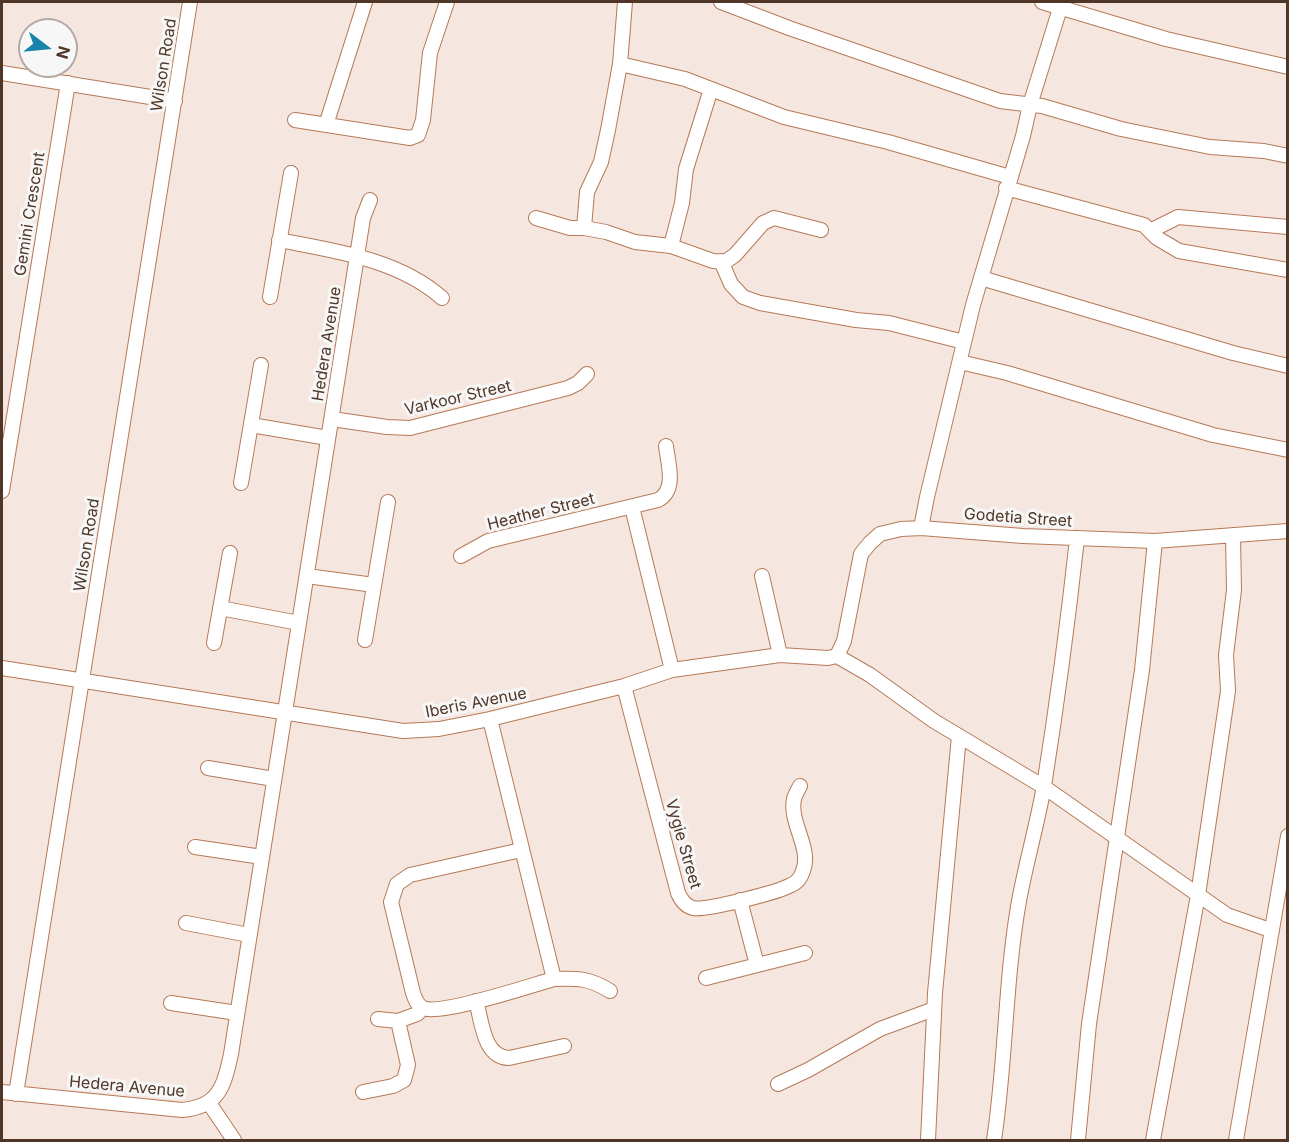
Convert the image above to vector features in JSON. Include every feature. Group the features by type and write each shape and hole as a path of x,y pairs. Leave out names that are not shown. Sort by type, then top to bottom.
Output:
{"street":[{"name":"Wilson Road","path":"16,1094 190,2"},
{"path":"326,125 364,2"},
{"path":"295,120 410,138 418,135 423,120 430,53 447,2"},
{"path":"584,228 587,192 601,162 620,64 625,2"},
{"path":"721,2 799,32 1000,101 1042,106 1121,129 1210,147 1264,151 1287,156"},
{"path":"1042,2 1061,4 1166,39 1287,67"},
{"path":"921,528 981,278 1061,4"},
{"path":"620,64 685,79 784,117 888,142 1008,183 1144,225 1179,251 1287,270"},
{"path":"2,73 175,100"},
{"name":"Gemini Crescent","path":"2,491 68,83"},
{"path":"671,246 682,202 686,169 711,89"},
{"path":"270,297 291,173"},
{"name":"Hedera Avenue","path":"2,1092 182,1110 196,1109 209,1103 223,1086 231,1054 363,218 370,200"},
{"path":"1150,231 1178,217 1287,227"},
{"path":"536,218 570,228 606,232 635,242 671,246 713,261 725,262 735,255 763,223 774,218 820,230"},
{"path":"279,240 357,255 416,279 442,298"},
{"path":"721,261 731,285 743,297 760,303 856,320 889,323 964,342"},
{"path":"981,278 1233,353 1287,366"},
{"path":"960,362 1007,373 1213,435 1287,450"},
{"path":"241,483 261,365"},
{"name":"Varkoor Street","path":"332,419 410,428 568,388 578,383 586,374"},
{"path":"251,425 328,438"},
{"name":"Heather Street","path":"461,556 488,542 632,507 666,496 669,491 669,471 666,446"},
{"path":"365,640 388,502"},
{"path":"632,507 672,670"},
{"name":"Godetia Street","path":"837,656 843,641 861,554 880,534 901,529 921,528 1077,539 1155,541 1287,531"},
{"path":"1153,1140 1198,895 1228,691 1226,655 1234,590 1233,535"},
{"path":"994,1140 1000,1100 1010,964 1019,901 1044,787 1063,663 1077,539"},
{"path":"1078,1140 1089,1024 1142,670 1155,541"},
{"path":"214,643 230,553"},
{"path":"307,576 374,585"},
{"path":"762,576 780,655"},
{"path":"220,608 299,623"},
{"name":"Iberis Avenue","path":"2,668 403,731 439,729 490,719 624,686 672,670 780,655 837,656"},
{"path":"837,656 870,675 934,721 1044,787 1227,915 1270,930"},
{"name":"Vygie Street","path":"624,686 681,899 691,908 700,909 740,900 791,885 802,873 805,856 794,813 794,800 800,786"},
{"path":"490,719 554,979"},
{"path":"928,1140 934,1009 959,736"},
{"path":"208,768 273,779"},
{"path":"1236,1140 1287,836"},
{"path":"195,847 262,857"},
{"path":"521,850 410,875 397,884 391,902 416,1002 423,1008 434,1010 554,979 580,978 594,981 610,991"},
{"path":"740,900 757,965"},
{"path":"186,924 249,934"},
{"path":"706,978 805,953"},
{"path":"476,1001 489,1045 493,1053 500,1057 509,1058 564,1046"},
{"path":"171,1003 237,1013"},
{"path":"378,1019 399,1021 417,1014 423,1008"},
{"path":"778,1084 880,1029 934,1009"},
{"path":"363,1092 393,1086 402,1082 406,1077 408,1065 399,1021"},
{"path":"209,1103 234,1140"}]}
